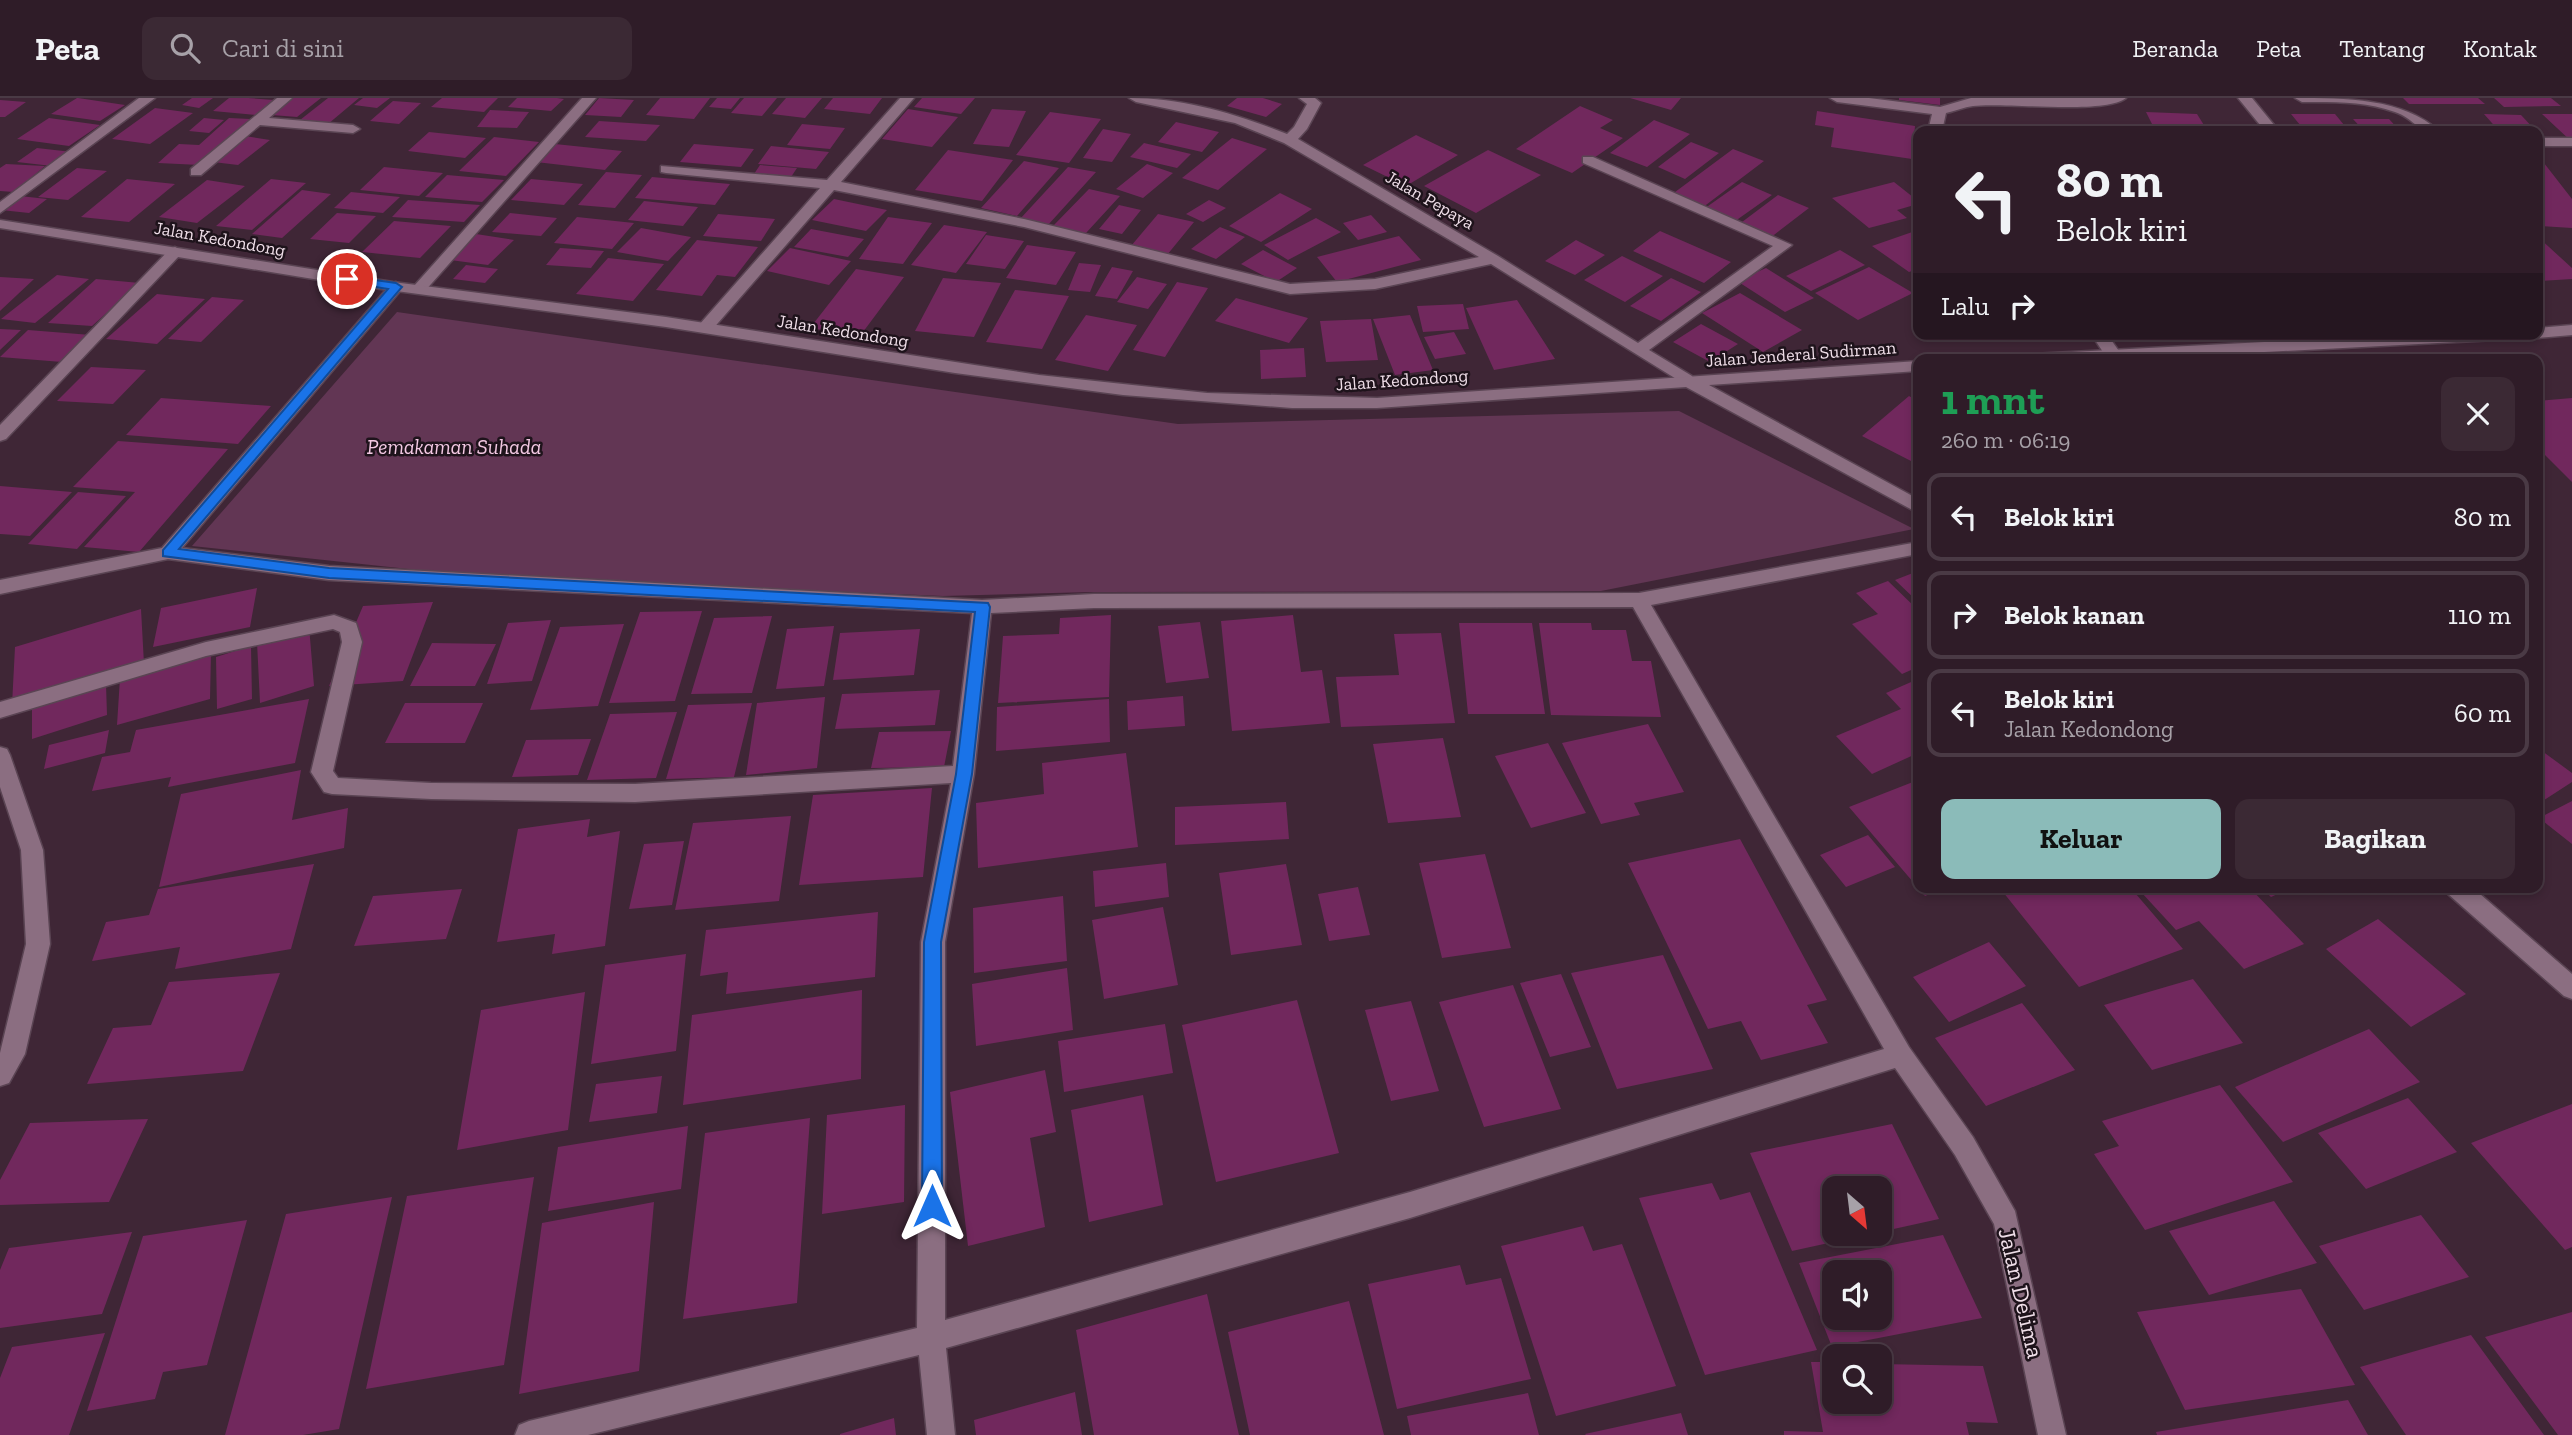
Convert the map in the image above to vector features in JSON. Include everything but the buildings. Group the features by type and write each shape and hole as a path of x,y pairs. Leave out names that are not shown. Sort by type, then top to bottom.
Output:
{"street":[{"path":"0,209 148,98"},
{"path":"196,172 285,98"},
{"path":"419,289 589,98"},
{"path":"705,328 907,98"},
{"name":"Jalan Pepaya","path":"1136,98 1229,117 1289,140 1493,259 1686,380 1913,504"},
{"path":"1289,140 1300,129 1314,103 1306,98"},
{"path":"1837,98 1940,111 1970,102 2088,102 2119,98"},
{"path":"2245,98 2268,126"},
{"path":"2302,98 2350,98 2402,109 2425,126"},
{"path":"1936,126 1940,111"},
{"path":"256,121 353,130"},
{"path":"2543,142 2572,142"},
{"path":"1588,160 1784,245 1638,350"},
{"path":"666,169 832,185 1024,223 1290,289 1375,284 1493,259"},
{"name":"Jalan Kedondong","path":"0,224 121,241 396,287 705,328 934,366 1156,393 1298,405 1377,403 1686,380"},
{"path":"0,435 175,252"},
{"path":"168,553 396,287"},
{"path":"2543,333 2572,330"},
{"path":"2103,340 2113,354 2330,340"},
{"name":"Jalan Jenderal Sudirman","path":"1686,380 1913,366"},
{"path":"0,587 168,553 329,573 982,607 1094,600 1639,600 1913,549"},
{"name":"Jalan Delima","path":"1639,600 1900,1055 1964,1146 2006,1220 2052,1435"},
{"path":"941,1435 931,1338 933,942 964,774 982,607"},
{"path":"0,710 206,649 334,622 349,628 352,642 322,772 332,786 635,793 964,774"},
{"path":"0,755 32,849 38,944 12,1054 0,1074"},
{"path":"2463,893 2572,989"},
{"path":"529,1435 931,1338 1410,1205 1900,1055"}],"green space":[{"name":"Pemakaman Suhada","path":"397,312 1178,424 1679,411 1913,528 1601,591 1091,592 943,596 474,576 192,546"}],"route":[{"path":"347,279 396,287 168,553 329,573 982,607 964,774 933,942 932,1206"}]}
